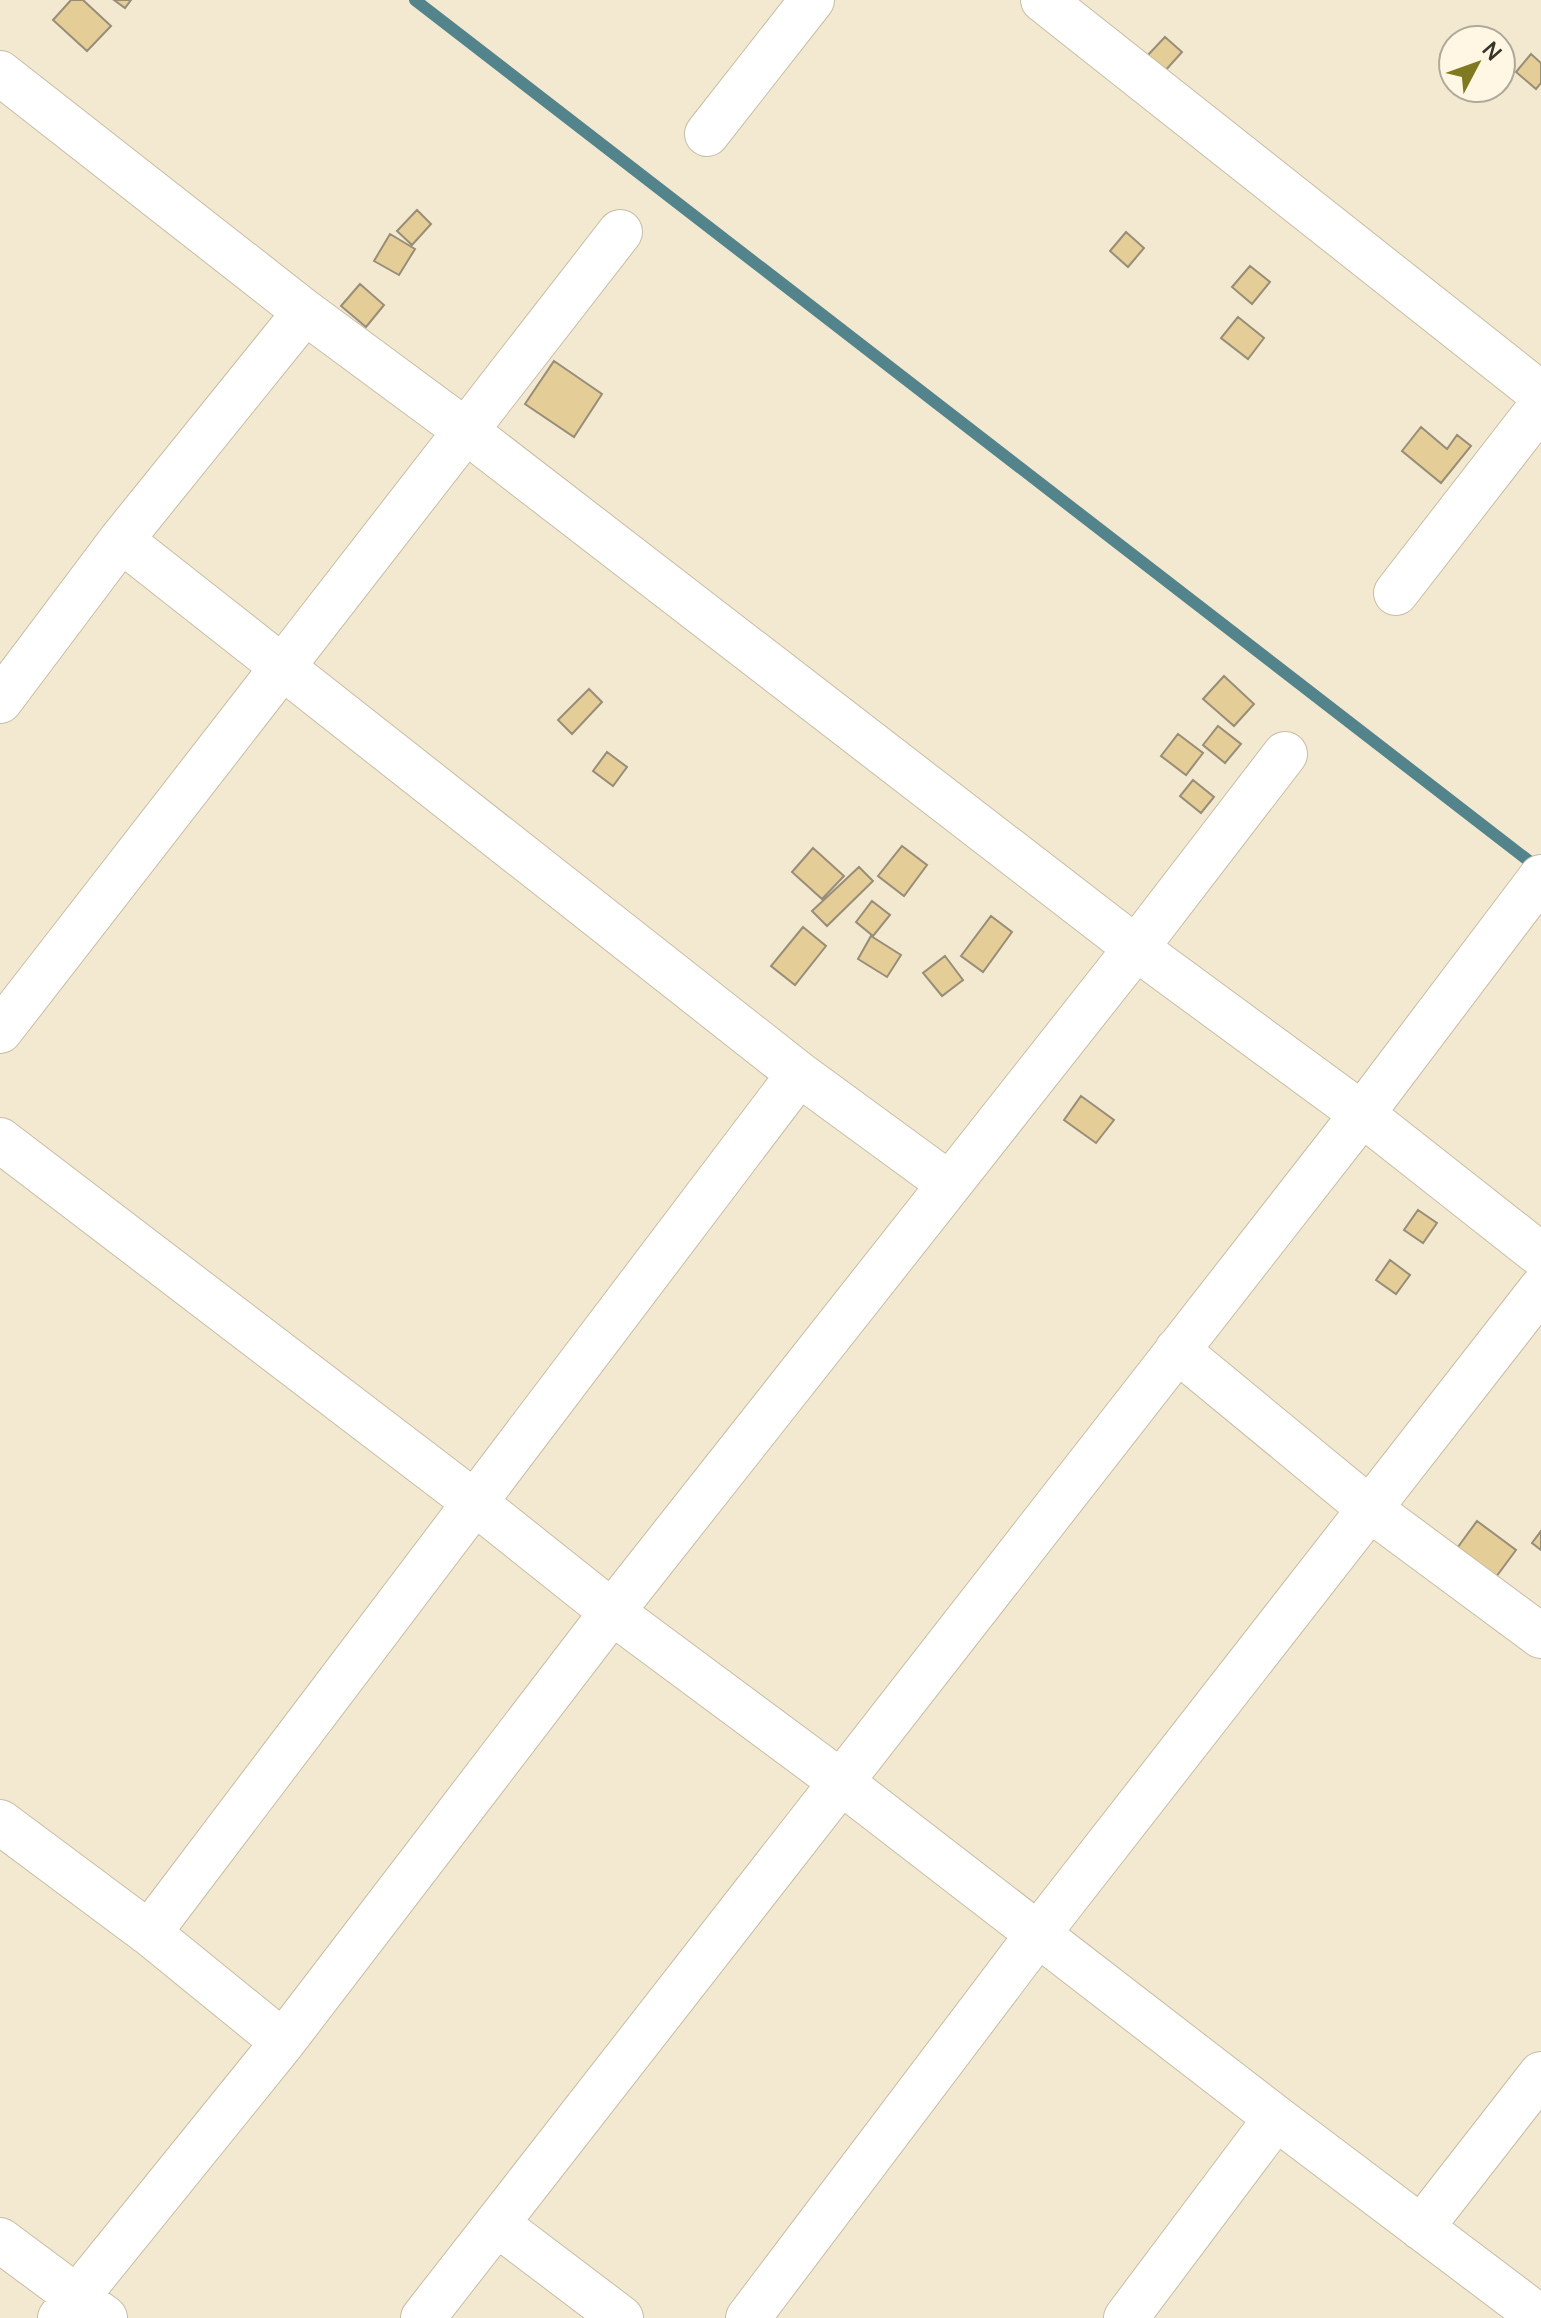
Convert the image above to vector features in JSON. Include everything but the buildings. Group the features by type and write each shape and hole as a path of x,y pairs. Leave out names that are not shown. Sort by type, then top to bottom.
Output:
{"street":[{"path":"707,134 812,0"},
{"path":"1043,0 1541,394"},
{"path":"0,73 305,312 466,431 1136,948 1362,1114 1541,1255"},
{"path":"0,1031 620,232"},
{"path":"0,701 121,540 305,312"},
{"path":"1396,593 1541,406"},
{"path":"121,540 799,1074 948,1183"},
{"path":"0,2240 80,2311 612,1612 1136,948 1285,754"},
{"path":"423,2318 1362,1114 1533,887"},
{"path":"149,1933 799,1074"},
{"path":"0,1140 474,1502 612,1612 841,1782 1541,2318"},
{"path":"748,2318 1038,1934 1541,1289"},
{"path":"1177,1350 1371,1510 1541,1636"},
{"path":"0,1822 149,1933 283,2042"},
{"path":"1421,2228 1541,2074"},
{"path":"1126,2318 1276,2118"},
{"path":"497,2224 621,2318"}],"waterway":[{"path":"415,0 1538,868"}]}
